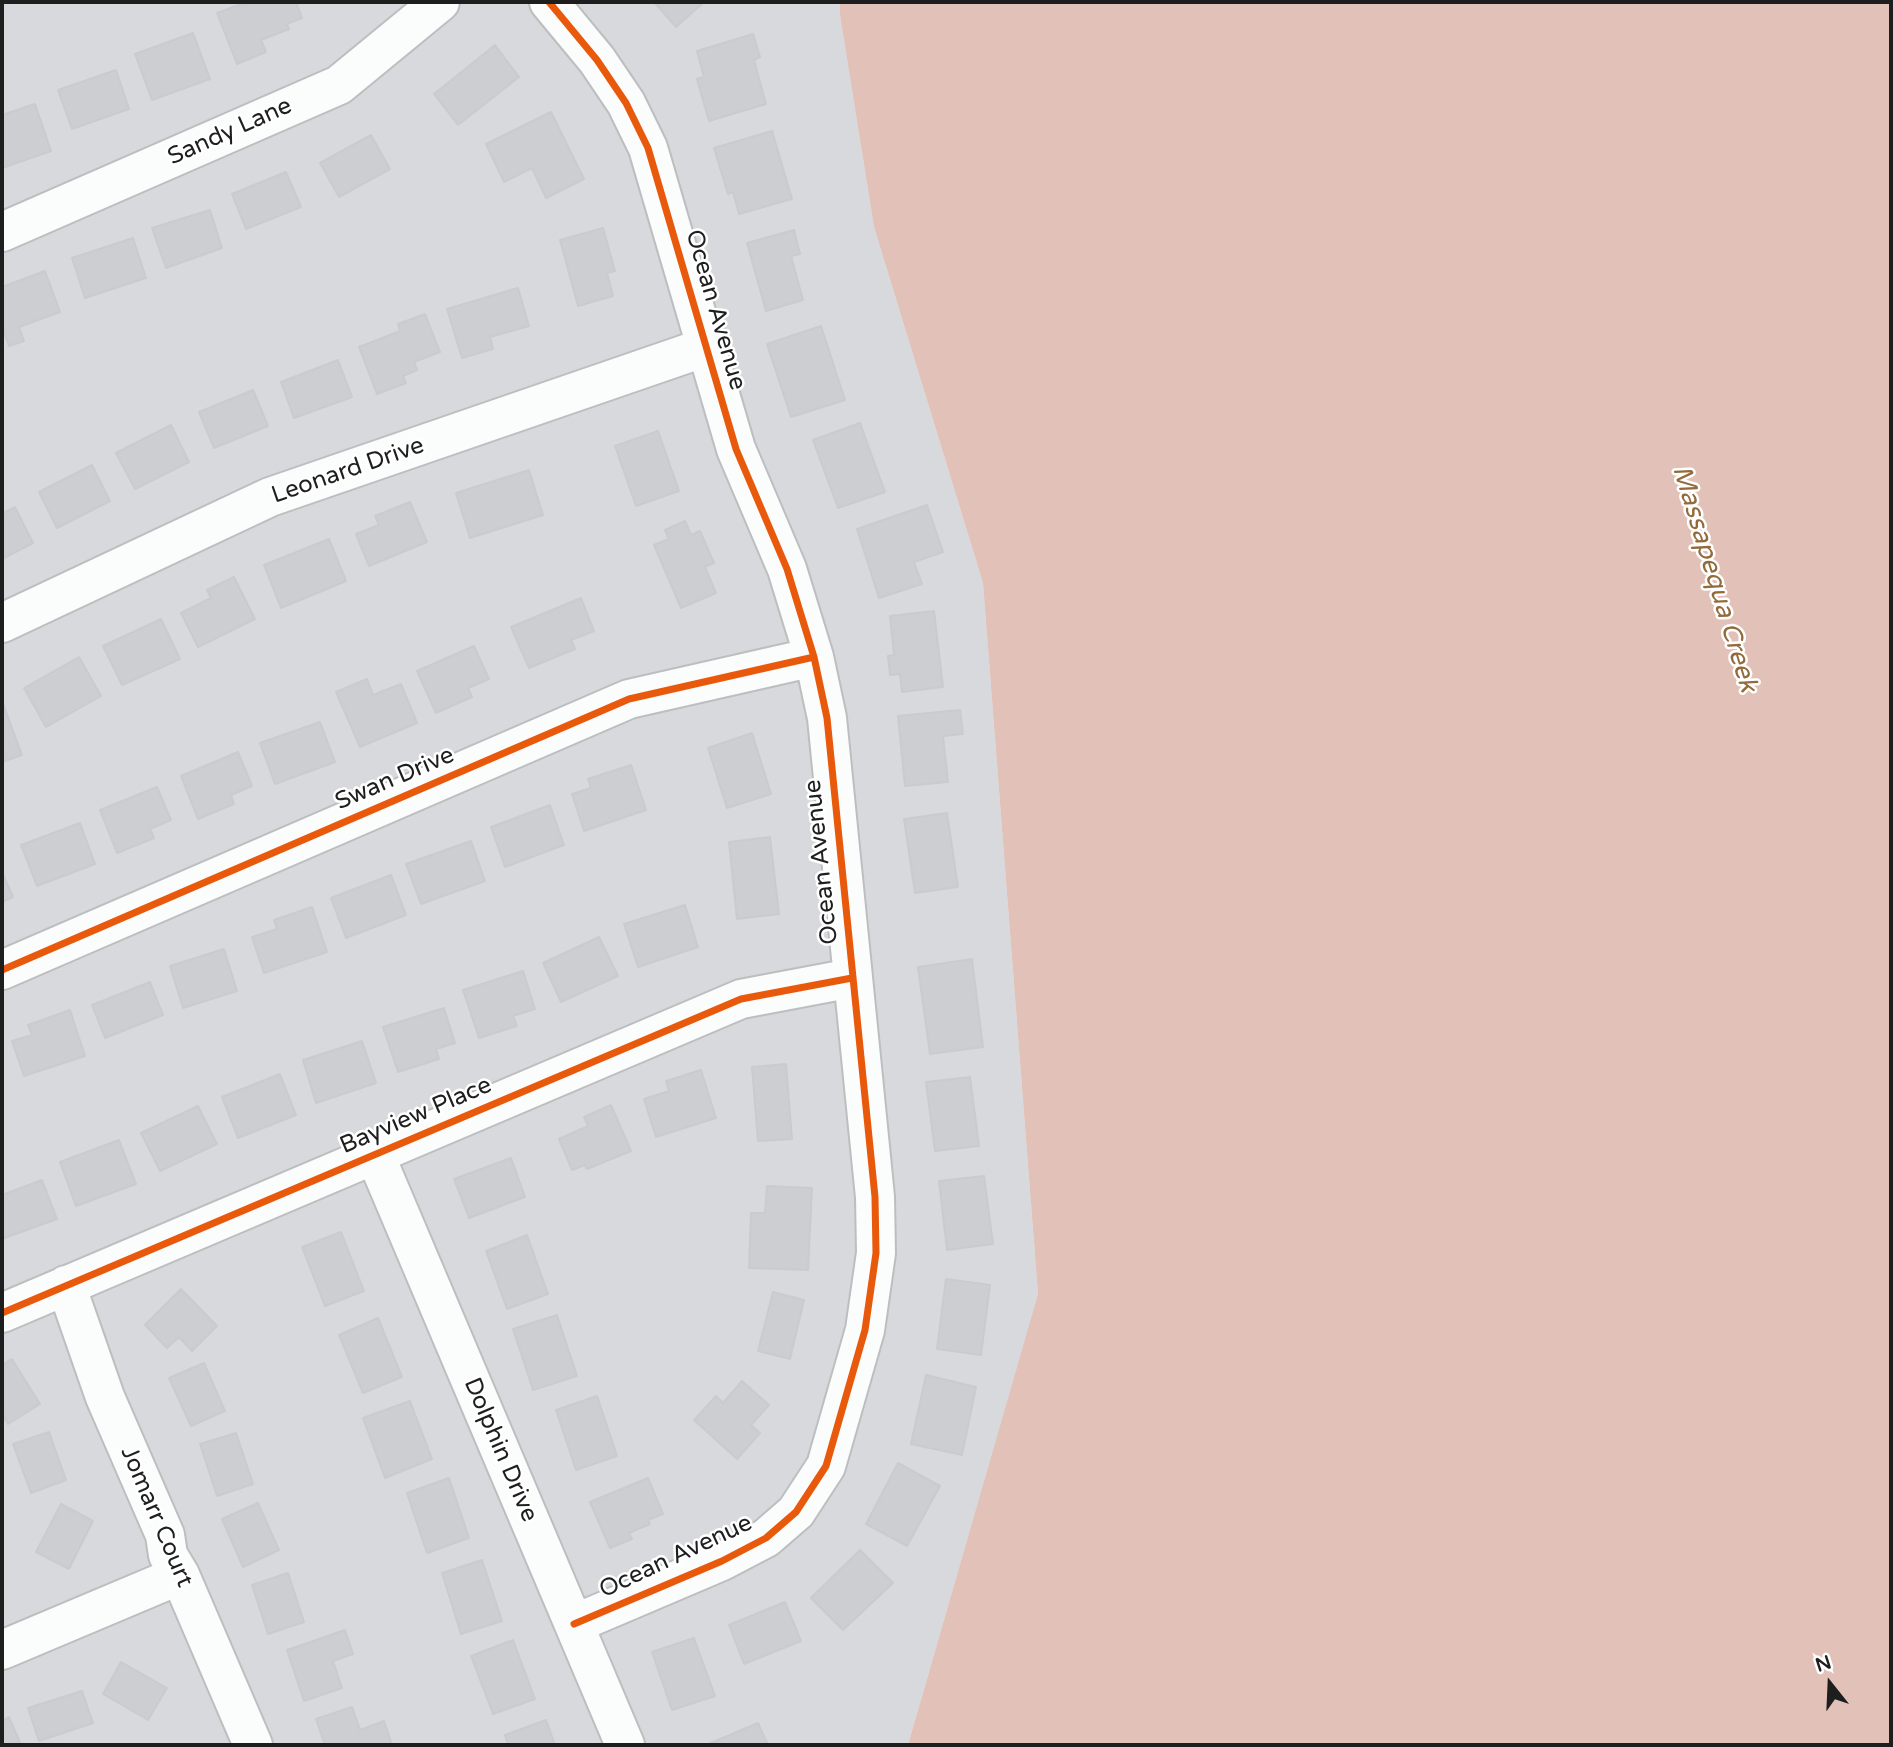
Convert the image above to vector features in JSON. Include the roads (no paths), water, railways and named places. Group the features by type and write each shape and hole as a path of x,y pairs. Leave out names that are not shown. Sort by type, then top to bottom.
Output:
{"street":[{"name":"Sandy Lane","path":"2,232 340,85 440,2"},
{"name":"Ocean Avenue","path":"549,2 597,60 626,103 648,148 736,449 787,569 814,657 827,718 875,1197 876,1254 865,1330 826,1466 796,1511 766,1538 722,1561 574,1624"},
{"name":"Leonard Drive","path":"2,623 270,497 706,347"},
{"name":"Swan Drive","path":"2,970 629,699 814,657"},
{"name":"Bayview Place","path":"2,1312 741,999 852,978"},
{"name":"Dolphin Drive","path":"375,1155 625,1745"},
{"name":"Jomarr Court","path":"66,1285 105,1397 165,1535 169,1555 253,1745"},
{"path":"2,1650 180,1575"}],"water":[{"name":"Massapequa Creek","path":"840,2 1891,2 1891,1745 908,1745 1038,1294 983,583 874,227"}]}
